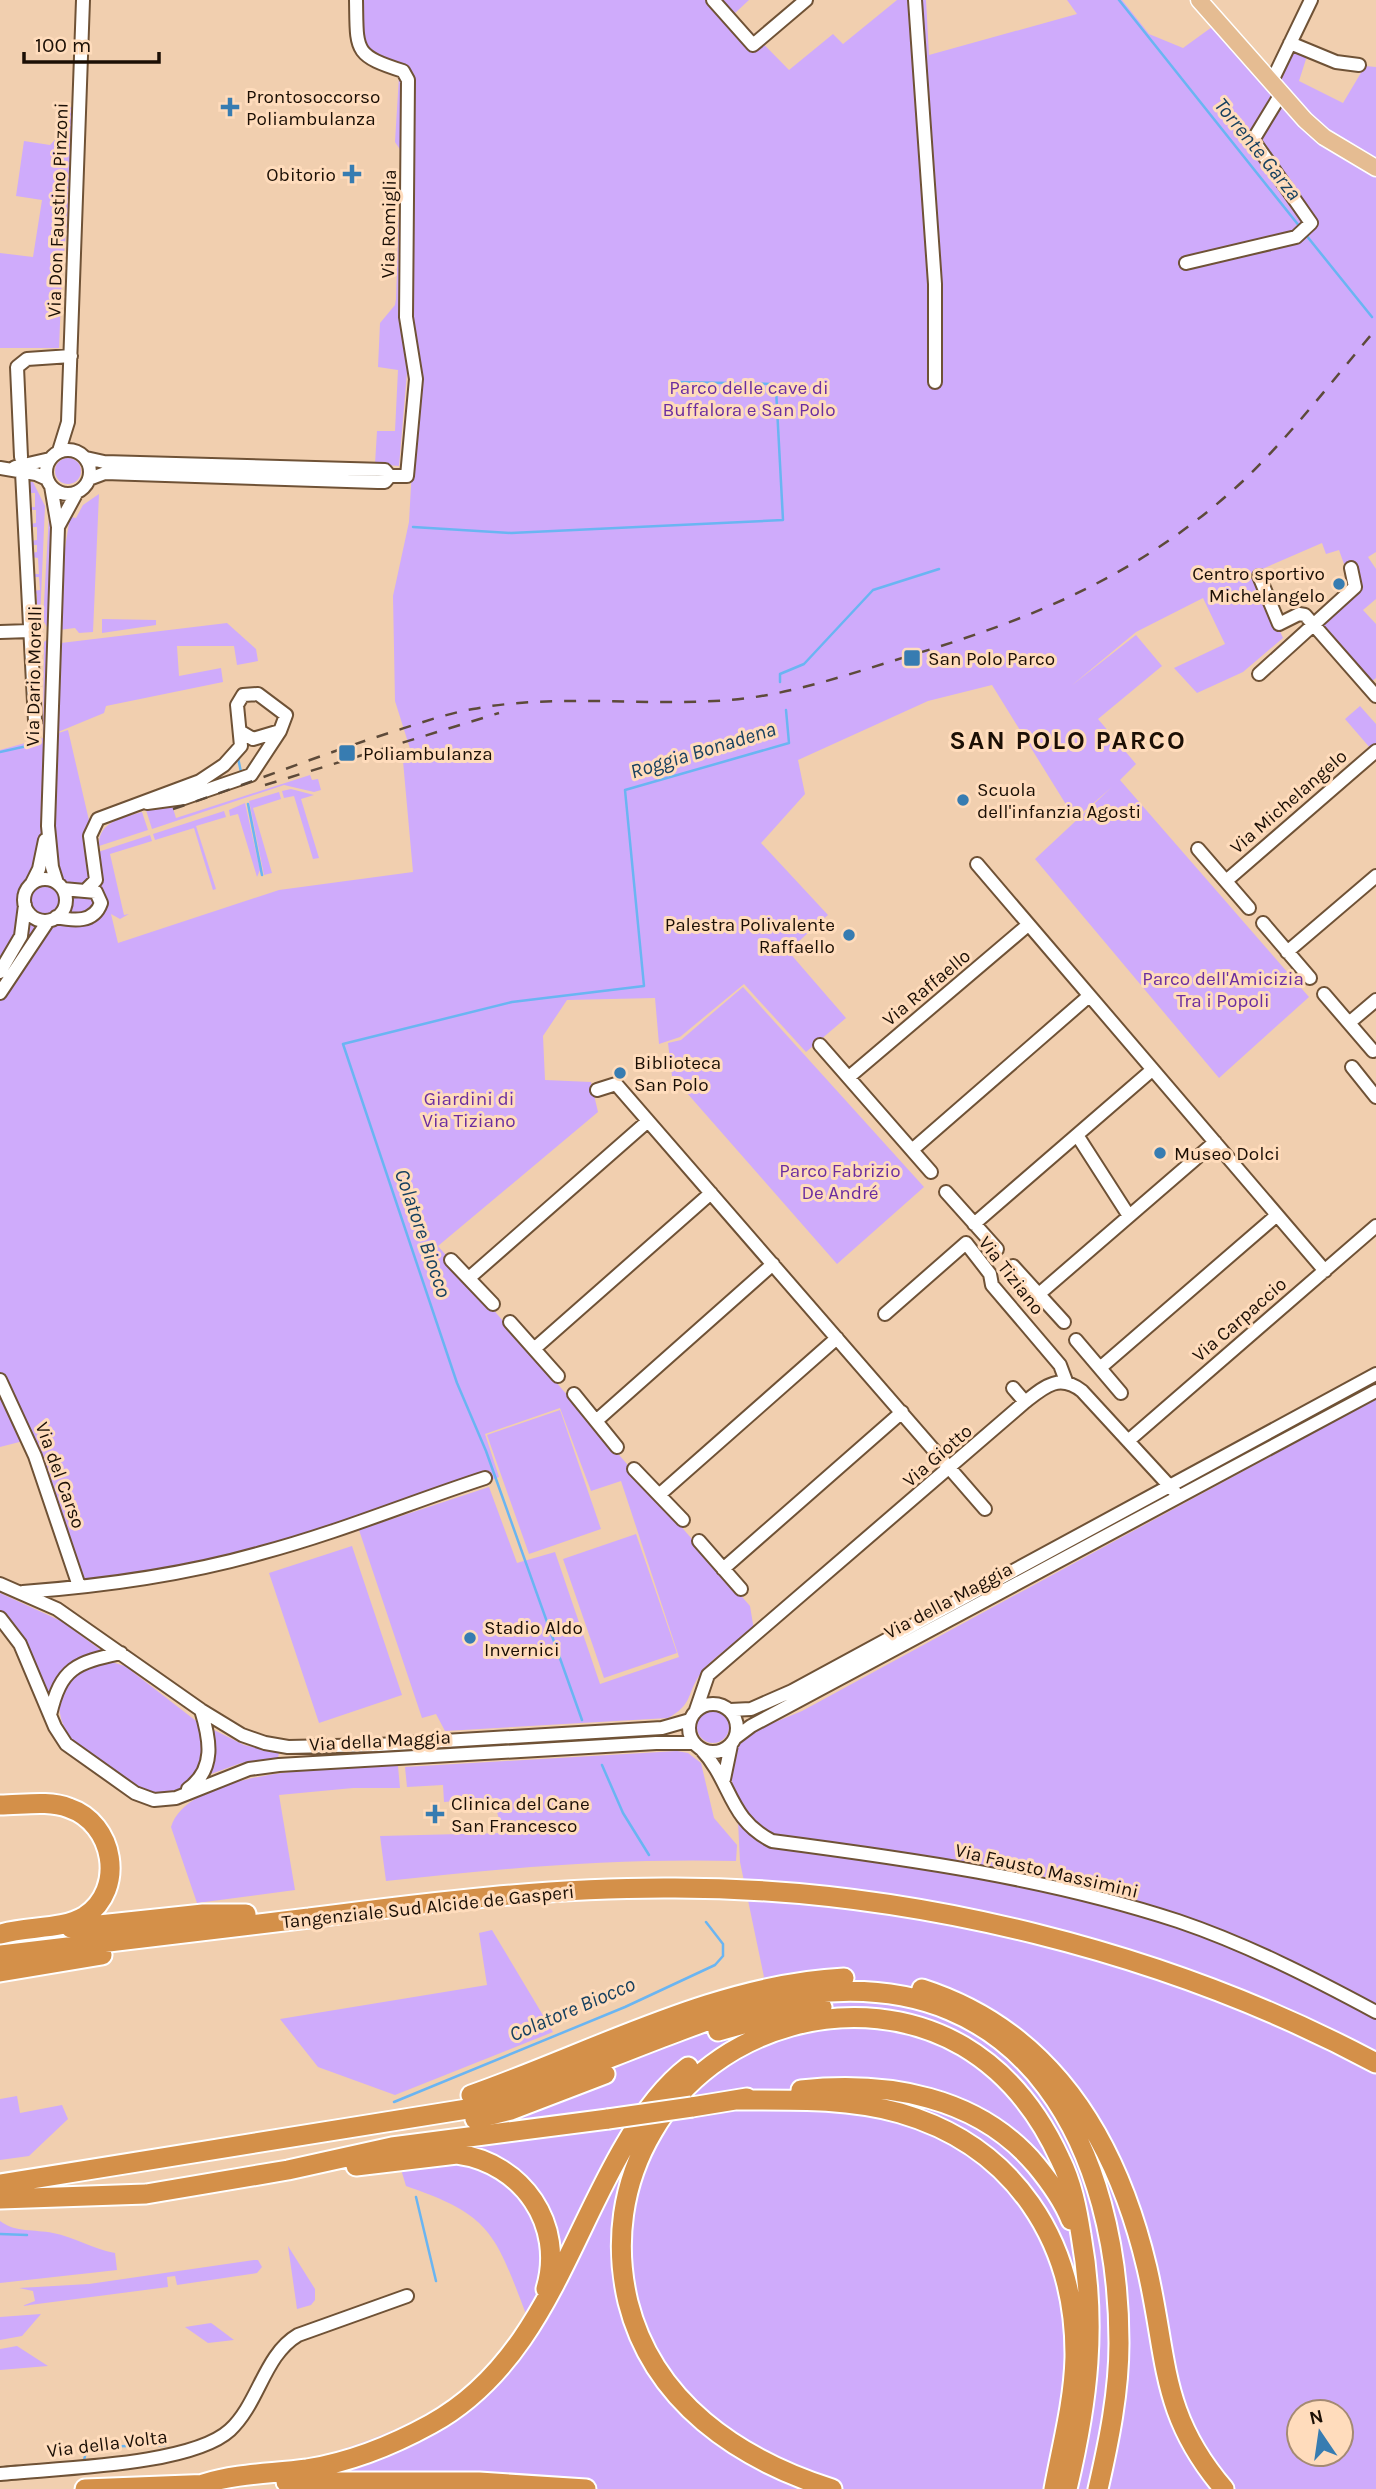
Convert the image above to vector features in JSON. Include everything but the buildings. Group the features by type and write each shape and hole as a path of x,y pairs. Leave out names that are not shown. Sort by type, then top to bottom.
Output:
{"highway":[{"path":"0,1805 58,1805 79,1812 91,1822 107,1845 111,1870 105,1892 85,1915 71,1922 0,1938"},
{"name":"Tangenziale Sud Alcide de Gasperi","path":"0,1955 247,1914 551,1880 678,1877 803,1884 955,1906 1092,1938 1253,1994 1376,2051"},
{"name":"Tangenziale Sud Alcide de Gasperi","path":"0,1938 552,1891 678,1888 812,1897 954,1917 1087,1949 1248,2003 1376,2063"},
{"path":"0,1972 179,1940 200,1923"},
{"path":"433,2113 466,2097 663,2022 778,1985 847,1978 893,1982 931,1991 974,2008 1024,2042 1057,2076 1090,2124 1108,2157 1125,2198 1147,2267 1174,2407 1191,2445 1224,2489"},
{"path":"0,2184 467,2109 508,2097 704,2022 785,1998 829,1992 892,1995 921,2001 976,2025 1017,2054 1054,2096 1086,2151 1098,2184 1114,2264 1119,2344 1108,2443 1098,2489"},
{"path":"433,2113 469,2120 511,2110 702,2036 807,2009 849,2006 917,2015 952,2028 1007,2064 1043,2104 1073,2156 1084,2187 1098,2267 1102,2339 1100,2383 1080,2489"},
{"path":"832,2489 786,2472 714,2432 666,2385 638,2334 626,2295 621,2260 626,2194 642,2148 660,2117 688,2084 728,2052 749,2041 805,2022 849,2017 889,2021 948,2039 999,2073 1025,2100 1061,2161 1075,2200 1086,2264 1091,2339 1087,2383 1067,2489"},
{"path":"203,2484 235,2474 307,2469 340,2461 435,2422 485,2384 505,2364 538,2314 601,2189 639,2121 683,2071 757,2020"},
{"path":"0,2199 146,2194 288,2170 392,2147 608,2119 803,2089 857,2087 917,2094 965,2111 1021,2147 1045,2175 1066,2207 1086,2264"},
{"path":"735,2100 834,2101 899,2113 930,2124 977,2149 1003,2170 1028,2199 1042,2218 1064,2270 1074,2335 1073,2380 1054,2489"},
{"path":"288,2170 355,2166 457,2154 472,2156 504,2169 528,2191 538,2206 549,2237 551,2266 538,2314"},
{"path":"0,2172 52,2175"},
{"path":"85,2489 386,2480 586,2489"}],"main road":[{"path":"1199,0 1276,89 1324,137 1376,168"}],"street":[{"name":"Via Don Faustino Pinzoni","path":"54,455 68,422 83,0"},
{"name":"Via Romiglia","path":"356,0 358,45 364,55 376,63 403,71 408,80 406,317 416,379 407,476 390,476"},
{"path":"713,0 753,45 806,0"},
{"path":"915,0 935,284 935,382"},
{"path":"1186,263 1296,237 1311,223 1253,140 1276,89 1290,43 1311,0"},
{"path":"1290,43 1336,62 1359,65"},
{"path":"21,457 17,367 27,359 71,356"},
{"name":"Via Don Faustino Pinzoni","path":"68,422 82,455"},
{"path":"49,482 54,455"},
{"path":"11,470 49,482 60,493 77,492 89,479 105,474 163,475 261,471 385,470 390,476 386,481 378,482 341,480 261,471 172,462 104,462 82,455 54,455 11,470"},
{"path":"82,455 90,468 89,479"},
{"path":"163,475 172,462"},
{"path":"11,470 30,631 35,721"},
{"path":"341,480 366,475 370,470"},
{"name":"Via Dario Morelli","path":"0,993 66,901 52,867 48,826 58,527 49,482"},
{"name":"Via Dario Morelli","path":"58,527 77,492"},
{"path":"1259,674 1355,587 1351,568"},
{"path":"1259,576 1279,624 1299,614 1314,624 1376,696"},
{"path":"0,632 30,631"},
{"path":"25,905 36,919 74,921 89,917 99,909 101,899 90,836 95,822 200,781 215,771 239,750 242,732 237,705 243,695 258,694 284,712 286,721 251,775 184,798 147,803"},
{"path":"242,732 253,739 280,731"},
{"name":"Via Michelangelo","path":"1226,881 1376,751"},
{"name":"Via Dario Morelli","path":"0,972 21,936 25,893 39,869 48,826"},
{"name":"Via Michelangelo","path":"1198,849 1249,908"},
{"path":"976,864 1325,1271"},
{"path":"85,891 93,885 96,870"},
{"path":"1287,951 1376,876"},
{"path":"32,883 42,879 60,886 96,892 101,899"},
{"path":"1263,923 1310,978"},
{"name":"Via Raffaello","path":"849,1077 1028,925"},
{"path":"1324,994 1373,1051"},
{"path":"912,1150 1089,996"},
{"path":"1349,1023 1376,1000"},
{"path":"820,1045 932,1172"},
{"path":"1352,1068 1376,1097"},
{"path":"974,1224 1152,1070"},
{"path":"597,1090 617,1084 985,1509"},
{"path":"469,1279 649,1121"},
{"path":"1077,1135 1129,1216"},
{"path":"1039,1294 1215,1142"},
{"path":"946,1192 997,1249"},
{"path":"534,1349 711,1193"},
{"path":"1100,1368 1277,1215"},
{"name":"Via Carpaccio","path":"1128,1441 1376,1226"},
{"name":"Via Tiziano","path":"885,1314 966,1243 990,1273 992,1285 1060,1365 1066,1381"},
{"path":"451,1260 493,1304"},
{"path":"596,1422 773,1264"},
{"path":"1013,1266 1064,1322"},
{"path":"510,1322 558,1376"},
{"path":"659,1495 837,1338"},
{"path":"1076,1340 1121,1392"},
{"name":"Via della Maggia","path":"730,1710 751,1709 792,1691 1376,1374"},
{"name":"Via del Carso","path":"0,1380 35,1456 79,1586"},
{"path":"1066,1381 1082,1391 1180,1498"},
{"name":"Via Giotto","path":"693,1715 703,1682 724,1662 1025,1402 1045,1387 1066,1381"},
{"path":"1013,1388 1025,1402"},
{"name":"Via della Maggia","path":"733,1741 751,1726 1376,1391"},
{"path":"573,1394 617,1447"},
{"path":"723,1569 902,1412"},
{"path":"634,1469 683,1520"},
{"path":"20,1592 58,1589 221,1564 264,1553 485,1478"},
{"path":"699,1541 741,1589"},
{"name":"Via della Maggia","path":"0,1584 57,1609 201,1710 242,1735 265,1743 300,1747 378,1745 662,1728 693,1715"},
{"path":"57,1609 53,1602 58,1589"},
{"path":"0,1618 20,1644 50,1715 66,1744 135,1793 154,1800 176,1798 198,1782 208,1758 210,1744 201,1710"},
{"path":"50,1715 60,1682 70,1670 85,1661 121,1653"},
{"name":"Via Giotto","path":"716,1703 710,1689 711,1677 724,1662"},
{"path":"724,1779 733,1741 737,1723 730,1710 716,1703 693,1715 688,1728 697,1746 716,1752 733,1741"},
{"name":"Via della Maggia","path":"176,1798 249,1769 279,1765 656,1743 697,1746"},
{"name":"Via Fausto Massimini","path":"697,1746 724,1779 736,1813 753,1832 772,1842 914,1859 1051,1887 1178,1922 1242,1948 1376,2011"},
{"name":"Via della Volta","path":"0,2474 158,2459 220,2437 231,2430 258,2393 279,2350 286,2342 298,2334 407,2296"}],"green space":[{"name":"Parco delle cave di Buffalora e San Polo","path":"360,0 749,0 734,14 789,70 833,34 843,44 897,0 926,0 929,55 1077,14 1067,0 1122,0 1149,34 1183,48 1212,27 1269,89 1280,80 1292,49 1307,56 1299,81 1343,103 1365,66 1376,67 1376,552 1368,557 1376,569 1376,599 1363,610 1376,624 1376,678 1369,684 1320,623 1354,592 1339,550 1326,554 1322,543 1253,573 1283,638 1243,672 1197,693 1174,668 1225,644 1203,598 1136,632 1071,686 1136,635 1162,666 1098,719 1136,764 1120,780 1309,997 1219,1078 1035,859 1112,787 1075,819 992,685 928,701 798,760 805,794 761,843 828,915 788,951 846,1018 806,1052 744,984 680,1037 659,1044 655,998 567,1000 543,1036 545,1080 591,1082 598,1112 438,1246 750,1606 754,1630 704,1669 685,1704 668,1718 445,1731 436,1714 422,1718 359,1530 489,1487 517,1563 555,1552 600,1684 679,1657 621,1481 591,1491 560,1408 485,1434 499,1477 485,1483 482,1474 250,1553 191,1567 76,1584 31,1439 0,1447 0,750 43,738 44,642 48,639 46,737 68,730 101,872 98,852 150,835 152,841 110,854 124,915 129,914 120,919 111,914 118,943 279,890 413,872 403,761 412,755 395,701 393,596 409,522 412,468 411,78 377,59 363,44"},
{"path":"399,76 402,77 408,361 399,466 375,464 377,431 395,431 398,370 378,367 380,323 395,305 396,299 401,151 395,142"},
{"path":"67,107 78,107 62,274 59,348 0,348 0,253 33,257 42,200 16,196 24,141 50,145 66,128"},
{"path":"68,458 77,462 81,471 77,480 68,484 59,480 55,471 59,462"},
{"path":"28,482 33,482 45,506 40,620 44,630 38,630 34,608 37,607 37,594 33,591 40,590 39,577 32,577 32,574 39,574 38,558 32,557 31,553 37,552 37,545 31,545 31,541 37,540 37,527 30,527 30,524 36,523 36,510 29,510 29,507 35,507 35,493 28,493"},
{"path":"99,494 93,632 79,633 75,628 59,630 63,560 70,517 76,518 83,505"},
{"path":"51,512 48,629 43,620"},
{"path":"102,619 156,620 156,625 102,633"},
{"path":"227,623 256,649 258,661 237,665 234,646 177,646 179,676 221,668 223,682 106,706 104,713 58,732 61,643"},
{"path":"1360,706 1376,724 1376,744 1371,749 1345,719"},
{"path":"310,775 312,780 318,779 321,790 314,792 284,785 152,829 146,810 172,805 176,818"},
{"path":"291,789 314,795 301,799 319,858 313,859 294,796 284,798 282,791"},
{"path":"279,792 281,799 253,808 272,873 264,875 249,801"},
{"path":"245,803 260,870 257,877 238,814 230,816 229,810"},
{"path":"224,811 226,817 196,826 216,889 213,890 194,828 155,840 153,834"},
{"path":"142,812 148,830 99,846 107,826"},
{"name":"Parco Fabrizio De André","path":"743,987 924,1187 837,1264 672,1076 668,1043 681,1040"},
{"path":"1376,1399 1376,2489 299,2489 298,2462 366,2441 429,2412 484,2371 507,2344 526,2314 506,2264 486,2230 456,2207 406,2186 400,2166 764,1977 740,1862 737,1801 730,1774 731,1757 745,1737 802,1711"},
{"path":"560,1410 601,1529 529,1554 487,1435"},
{"path":"636,1534 677,1653 604,1678 563,1559"},
{"path":"352,1546 402,1695 319,1723 269,1573"},
{"path":"0,1593 61,1621 105,1653 73,1662 50,1697 25,1642 0,1610"},
{"path":"111,1662 125,1666 200,1724 205,1759 191,1783 175,1794 160,1795 129,1783 75,1744 65,1730 60,1716 60,1702 70,1680 94,1666"},
{"path":"713,1711 725,1715 729,1727 725,1739 713,1743 701,1739 697,1727 701,1715"},
{"path":"212,1729 244,1745 279,1753 278,1758 241,1763 208,1775 215,1747"},
{"path":"677,1751 688,1753 701,1763 714,1818 737,1845 736,1861 561,1865 386,1881 380,1836 503,1833 493,1798 444,1802 443,1785 407,1787 405,1767"},
{"path":"398,1766 400,1788 353,1788 279,1795 295,1890 197,1903 171,1827 184,1808 206,1793 272,1774 343,1767"},
{"path":"492,1930 553,2032 395,2095 318,2067 280,2019 487,1985 479,1933"},
{"path":"17,2096 20,2113 62,2105 68,2119 29,2156 0,2160 0,2099"},
{"path":"0,2221 19,2229 61,2235 115,2253 117,2270 0,2283"},
{"path":"288,2246 315,2289 315,2300 311,2305 297,2309"},
{"path":"258,2260 262,2267 257,2273 177,2285 175,2276 167,2277 168,2287 22,2306 35,2301 33,2291 19,2288 89,2284"},
{"path":"41,2314 22,2336 0,2340 0,2317"},
{"path":"211,2323 234,2340 208,2343 185,2327"},
{"path":"17,2346 48,2366 0,2370 0,2349"}],"waterway":[{"name":"Torrente Garza","path":"1119,0 1300,227"},
{"name":"Torrente Garza","path":"1306,235 1372,317"},
{"path":"678,382 772,384"},
{"path":"413,527 511,533 783,520 776,389"},
{"name":"Roggia Bonadena","path":"780,682 780,674 804,664 873,590 939,569"},
{"name":"Colatore Biocco","path":"582,1720 486,1451 457,1383 343,1044 512,1002 644,986 625,790 789,743 786,710"},
{"path":"0,752 36,744"},
{"path":"238,758 241,772"},
{"path":"248,804 262,875"},
{"name":"Colatore Biocco","path":"602,1765 623,1813 649,1855"},
{"name":"Colatore Biocco","path":"394,2102 625,2007 715,1965 723,1956 723,1944 706,1922"},
{"name":"Colatore Biocco","path":"416,2197 436,2281"},
{"path":"0,2234 27,2235"},
{"name":"Colatore Biocco","path":"84,2460 86,2452 93,2447 165,2445"}],"railway":[{"path":"173,809 362,742 462,711 537,702 697,702 752,697 844,676 1003,625 1088,588 1128,566 1206,513 1243,481 1278,445 1376,329"},
{"path":"265,785 499,713"}],"place":[{"name":"Prontosoccorso Poliambulanza","path":"230,107"},
{"name":"Obitorio","path":"352,174"},
{"name":"Centro sportivo Michelangelo","path":"1339,584"},
{"name":"San Polo Parco","path":"912,658"},
{"name":"Poliambulanza","path":"347,753"},
{"name":"Scuola dell'infanzia Agosti","path":"963,800"},
{"name":"Palestra Polivalente Raffaello","path":"849,935"},
{"name":"Biblioteca San Polo","path":"620,1073"},
{"name":"Museo Dolci","path":"1160,1153"},
{"name":"Stadio Aldo Invernici","path":"470,1638"},
{"name":"Clinica del Cane San Francesco","path":"435,1814"}],"district":[{"name":"SAN POLO PARCO","path":"1068,740"}],"park label":[{"name":"Parco dell'Amicizia Tra i Popoli","path":"1223,989"},
{"name":"Giardini di Via Tiziano","path":"469,1109"}]}
